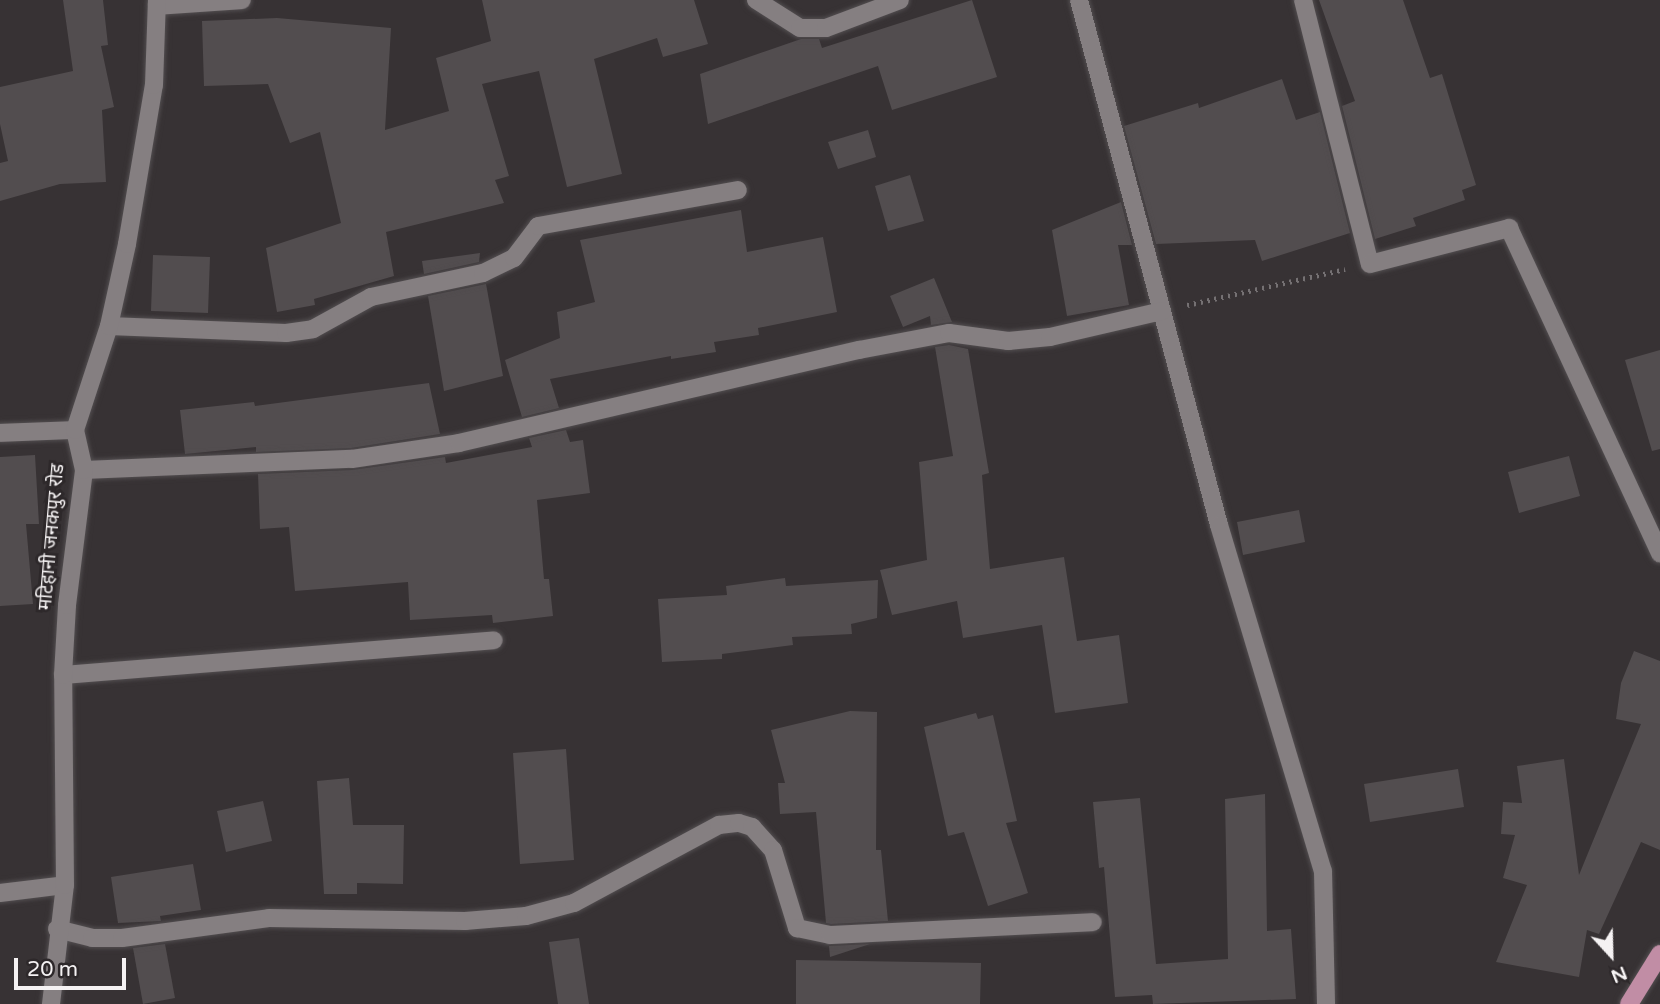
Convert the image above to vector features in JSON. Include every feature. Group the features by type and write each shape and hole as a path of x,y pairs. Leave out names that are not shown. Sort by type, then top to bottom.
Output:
{"main road":[{"path":"1629,1004 1660,954"}],"street":[{"path":"0,433 75,429 109,326 154,85 157,3 242,0"},
{"path":"756,0 800,27 826,28 900,0"},
{"path":"1079,0 1219,525 1323,871 1326,1004"},
{"path":"1303,0 1370,264 1509,228 1660,554"},
{"path":"109,326 286,333 313,329 371,297 483,273 514,258 538,226 738,190"},
{"path":"84,470 261,466 365,457 460,443 872,347 949,333 1008,341 1050,337 1162,311"},
{"name":"मटिहानी जनकपुर रोड","path":"51,1004 65,885 63,676 84,470 75,429"},
{"path":"63,676 494,640"},
{"path":"58,929 93,938 122,938 269,918 465,921 526,916 575,903 719,825 739,823 757,831 772,850 797,928 830,935 1093,922"},
{"path":"0,893 65,885"}],"path":[{"path":"1162,311 1370,264"}],"building":[{"path":"63,0 103,0 108,45 101,46 114,107 102,110 106,182 60,184 0,201 0,163 8,161 0,124 0,87 73,71"},
{"path":"482,0 694,0 708,44 663,57 657,38 594,59 622,174 567,187 539,71 482,84 509,176 495,180 504,203 386,232 394,276 314,299 315,305 277,312 266,248 341,223 320,132 290,143 268,84 204,86 202,21 277,18 391,28 385,130 449,111 436,58 491,41"},
{"path":"972,0 997,77 892,110 878,66 708,124 700,74 801,39 819,39 822,48"},
{"path":"1319,0 1403,0 1430,78 1442,74 1476,185 1462,190 1465,200 1413,218 1416,226 1375,239 1342,106 1355,101"},
{"path":"1282,79 1296,120 1320,112 1350,233 1262,261 1255,240 1156,244 1124,126 1198,103 1199,108"},
{"path":"868,130 876,157 838,169 828,142"},
{"path":"910,175 924,221 888,231 875,186"},
{"path":"1121,202 1132,245 1118,245 1129,305 1067,316 1052,230"},
{"path":"741,210 747,252 823,237 837,312 758,328 759,335 714,342 716,352 671,359 671,356 550,379 559,408 522,417 505,360 560,338 557,312 595,302 580,240"},
{"path":"480,253 479,262 424,274 422,261"},
{"path":"153,255 210,257 208,313 151,311"},
{"path":"934,278 952,322 931,325 930,316 903,327 890,296"},
{"path":"486,284 503,376 444,391 428,296"},
{"path":"949,345 968,349 989,473 982,475 990,569 1064,557 1077,641 1119,635 1128,703 1055,713 1042,625 963,638 957,601 892,615 880,570 927,560 919,462 953,456 935,347"},
{"path":"1660,350 1660,449 1652,451 1625,360"},
{"path":"429,383 440,434 351,448 256,452 256,447 185,454 180,410 254,402 255,406"},
{"path":"566,430 570,442 583,440 590,493 537,500 544,579 549,579 553,616 493,623 492,615 410,620 408,582 295,591 289,527 260,529 258,474 352,470 445,457 446,463 532,447 529,438"},
{"path":"35,455 39,524 26,524 33,604 0,606 0,457"},
{"path":"1569,456 1580,496 1519,513 1508,472"},
{"path":"1299,510 1305,542 1243,555 1237,522"},
{"path":"785,578 786,586 878,580 877,618 851,624 852,634 792,637 793,645 722,654 722,659 662,662 658,599 727,595 726,586"},
{"path":"1634,651 1660,661 1660,850 1641,842 1599,934 1587,930 1579,977 1496,962 1527,885 1503,878 1515,835 1501,834 1503,802 1522,803 1517,766 1564,759 1579,875 1641,724 1616,719 1621,683"},
{"path":"850,711 877,712 876,850 881,850 888,921 831,924 826,923 816,812 780,814 778,783 785,783 771,730"},
{"path":"976,713 978,719 993,715 1017,821 1006,823 1028,893 988,906 964,832 948,836 924,727"},
{"path":"566,749 574,860 520,864 513,753"},
{"path":"1458,769 1464,807 1370,822 1364,784"},
{"path":"349,778 353,825 404,825 403,884 357,883 357,894 324,894 317,781"},
{"path":"1265,794 1267,931 1291,929 1296,999 1153,1004 1152,995 1115,997 1104,867 1099,868 1093,802 1140,798 1156,964 1228,959 1225,799"},
{"path":"263,801 272,841 226,852 217,811"},
{"path":"193,864 201,910 160,916 161,921 118,923 111,877"},
{"path":"579,938 589,1004 558,1004 549,942"},
{"path":"165,944 175,998 143,1004 133,948"},
{"path":"870,944 830,957 829,946"},
{"path":"796,960 981,963 980,1004 796,1004"}]}
